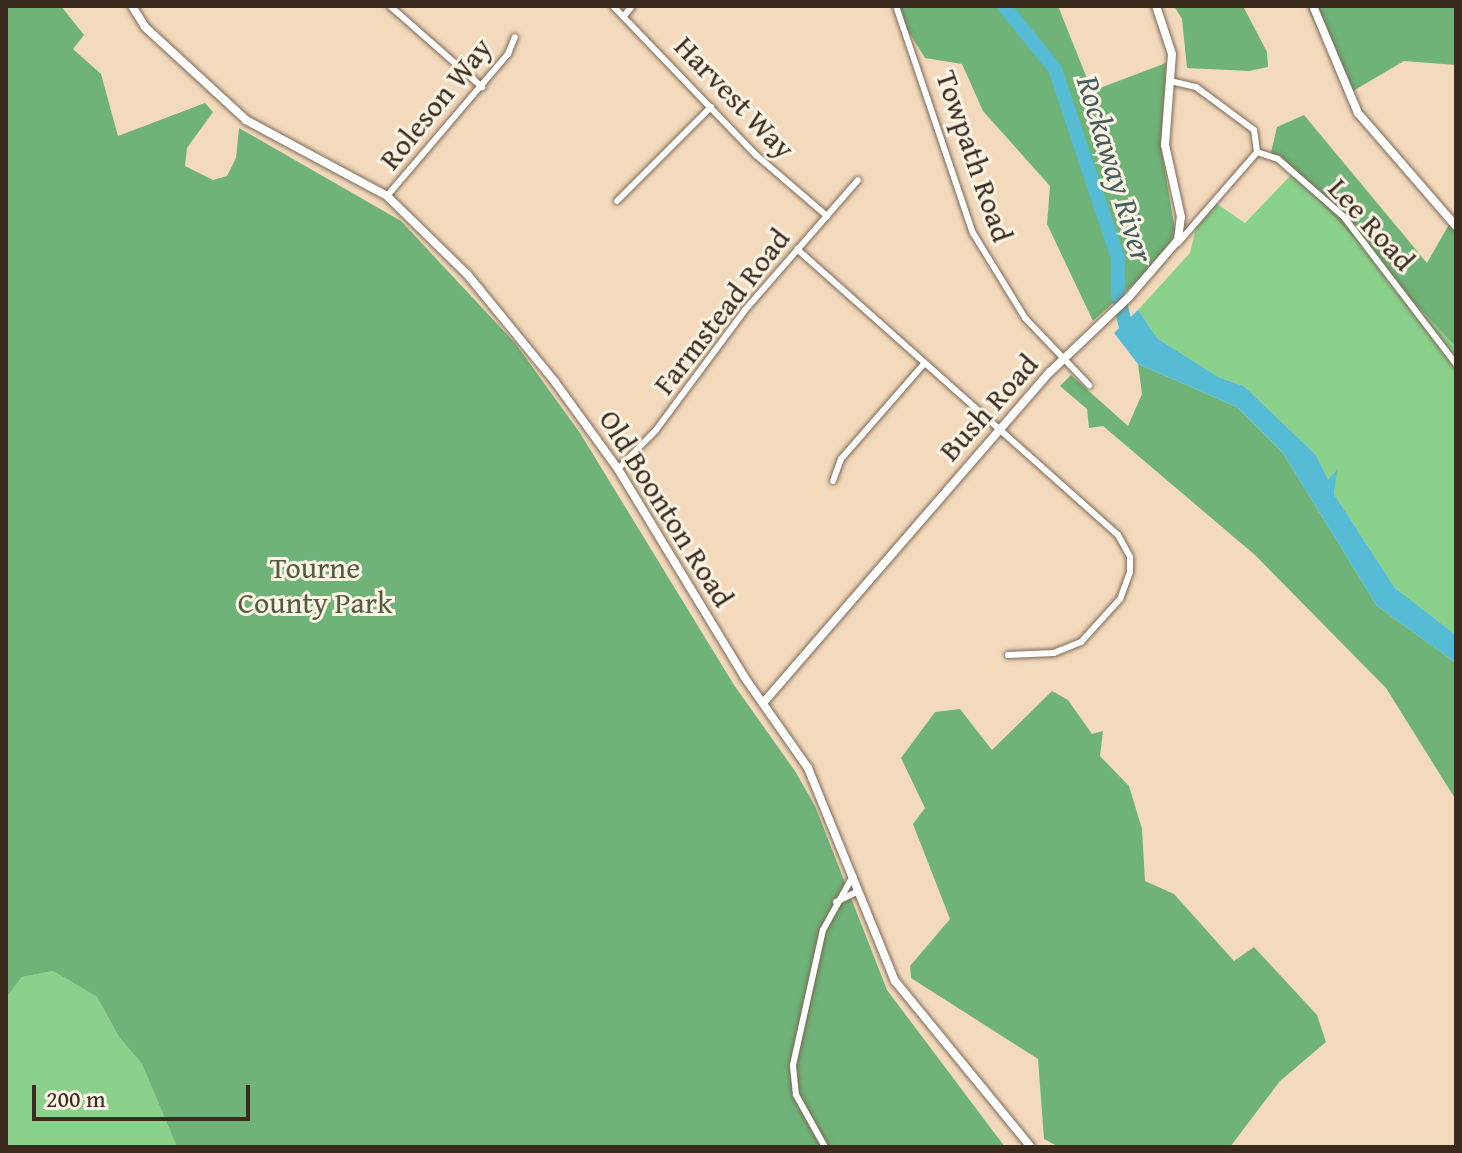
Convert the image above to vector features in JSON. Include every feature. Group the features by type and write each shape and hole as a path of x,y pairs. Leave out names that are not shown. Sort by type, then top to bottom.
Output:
{"street":[{"name":"Old Boonton Road","path":"132,6 145,27 246,120 387,196 489,299 618,469 763,703 818,785 895,981 1031,1147"},
{"path":"390,6 482,87"},
{"name":"Harvest Way","path":"613,6 768,167 827,216"},
{"path":"624,16 632,6"},
{"name":"Towpath Road","path":"896,6 973,233 1011,300 1089,385"},
{"path":"1156,6 1169,33 1170,81 1165,145 1181,217 1173,249"},
{"path":"1313,6 1358,113 1456,226"},
{"name":"Roleson Way","path":"387,196 482,87 508,54 515,37"},
{"path":"1170,81 1196,87 1254,130 1257,152"},
{"path":"617,201 711,107"},
{"name":"Bush Road","path":"763,703 998,429 1063,359 1129,297 1257,152"},
{"name":"Lee Road","path":"1257,152 1278,159 1344,217 1431,324 1456,364"},
{"name":"Farmstead Road","path":"618,469 656,430 797,249 858,180"},
{"path":"797,249 923,365 1118,535 1130,557 1130,572 1120,599 1081,642 1054,653 1008,655"},
{"path":"833,481 841,459 923,365"},
{"path":"825,1147 799,1105 793,1065 814,958 836,902 853,876"},
{"path":"836,902 859,891"}],"green space":[{"name":"Tourne County Park","path":"6,6 61,6 84,35 73,49 101,74 118,136 205,103 213,112 187,148 185,166 213,180 227,176 236,158 239,128 401,221 515,343 580,433 734,685 795,771 815,806 887,990 1005,1147 177,1147 142,1064 119,1037 97,997 53,971 22,977 6,998"},
{"path":"893,6 1058,6 1092,91 1166,63 1161,147 1175,230 1171,245 1144,275 1093,321 1047,224 1050,186 983,111 962,64 925,58"},
{"path":"1174,6 1243,6 1267,52 1268,67 1249,71 1187,68 1182,19"},
{"path":"1307,6 1456,7 1456,65 1404,61 1348,94"},
{"path":"1304,115 1427,263 1451,221 1456,226 1456,347 1293,173 1270,157 1277,127"},
{"path":"1293,173 1456,347 1456,635 1395,588 1334,494 1336,471 1328,481 1316,455 1244,386 1218,377 1157,338 1138,310 1190,253 1198,219 1214,202 1245,223"},
{"path":"1138,364 1237,407 1283,453 1377,606 1456,663 1456,800 1386,688 1255,555 1103,426 1089,428 1087,409 1060,386 1071,375 1128,426 1142,394"},
{"path":"1052,691 1068,700 1092,734 1103,731 1100,756 1129,786 1142,829 1145,881 1174,894 1234,961 1254,947 1317,1015 1326,1042 1280,1081 1230,1147 1059,1147 1044,1139 1038,1059 911,978 910,966 950,919 913,824 925,808 901,758 935,712 960,709 992,750"},
{"path":"53,971 97,997 119,1037 142,1064 177,1147 6,1147 6,998 22,977"}],"water":[{"path":"1138,310 1157,338 1218,377 1244,386 1316,455 1328,480 1337,470 1334,494 1395,588 1456,635 1456,663 1377,606 1283,453 1237,407 1138,364 1114,333"}],"waterway":[{"name":"Rockaway River","path":"1004,6 1055,69 1118,258 1118,293 1126,329 1134,337"}]}
